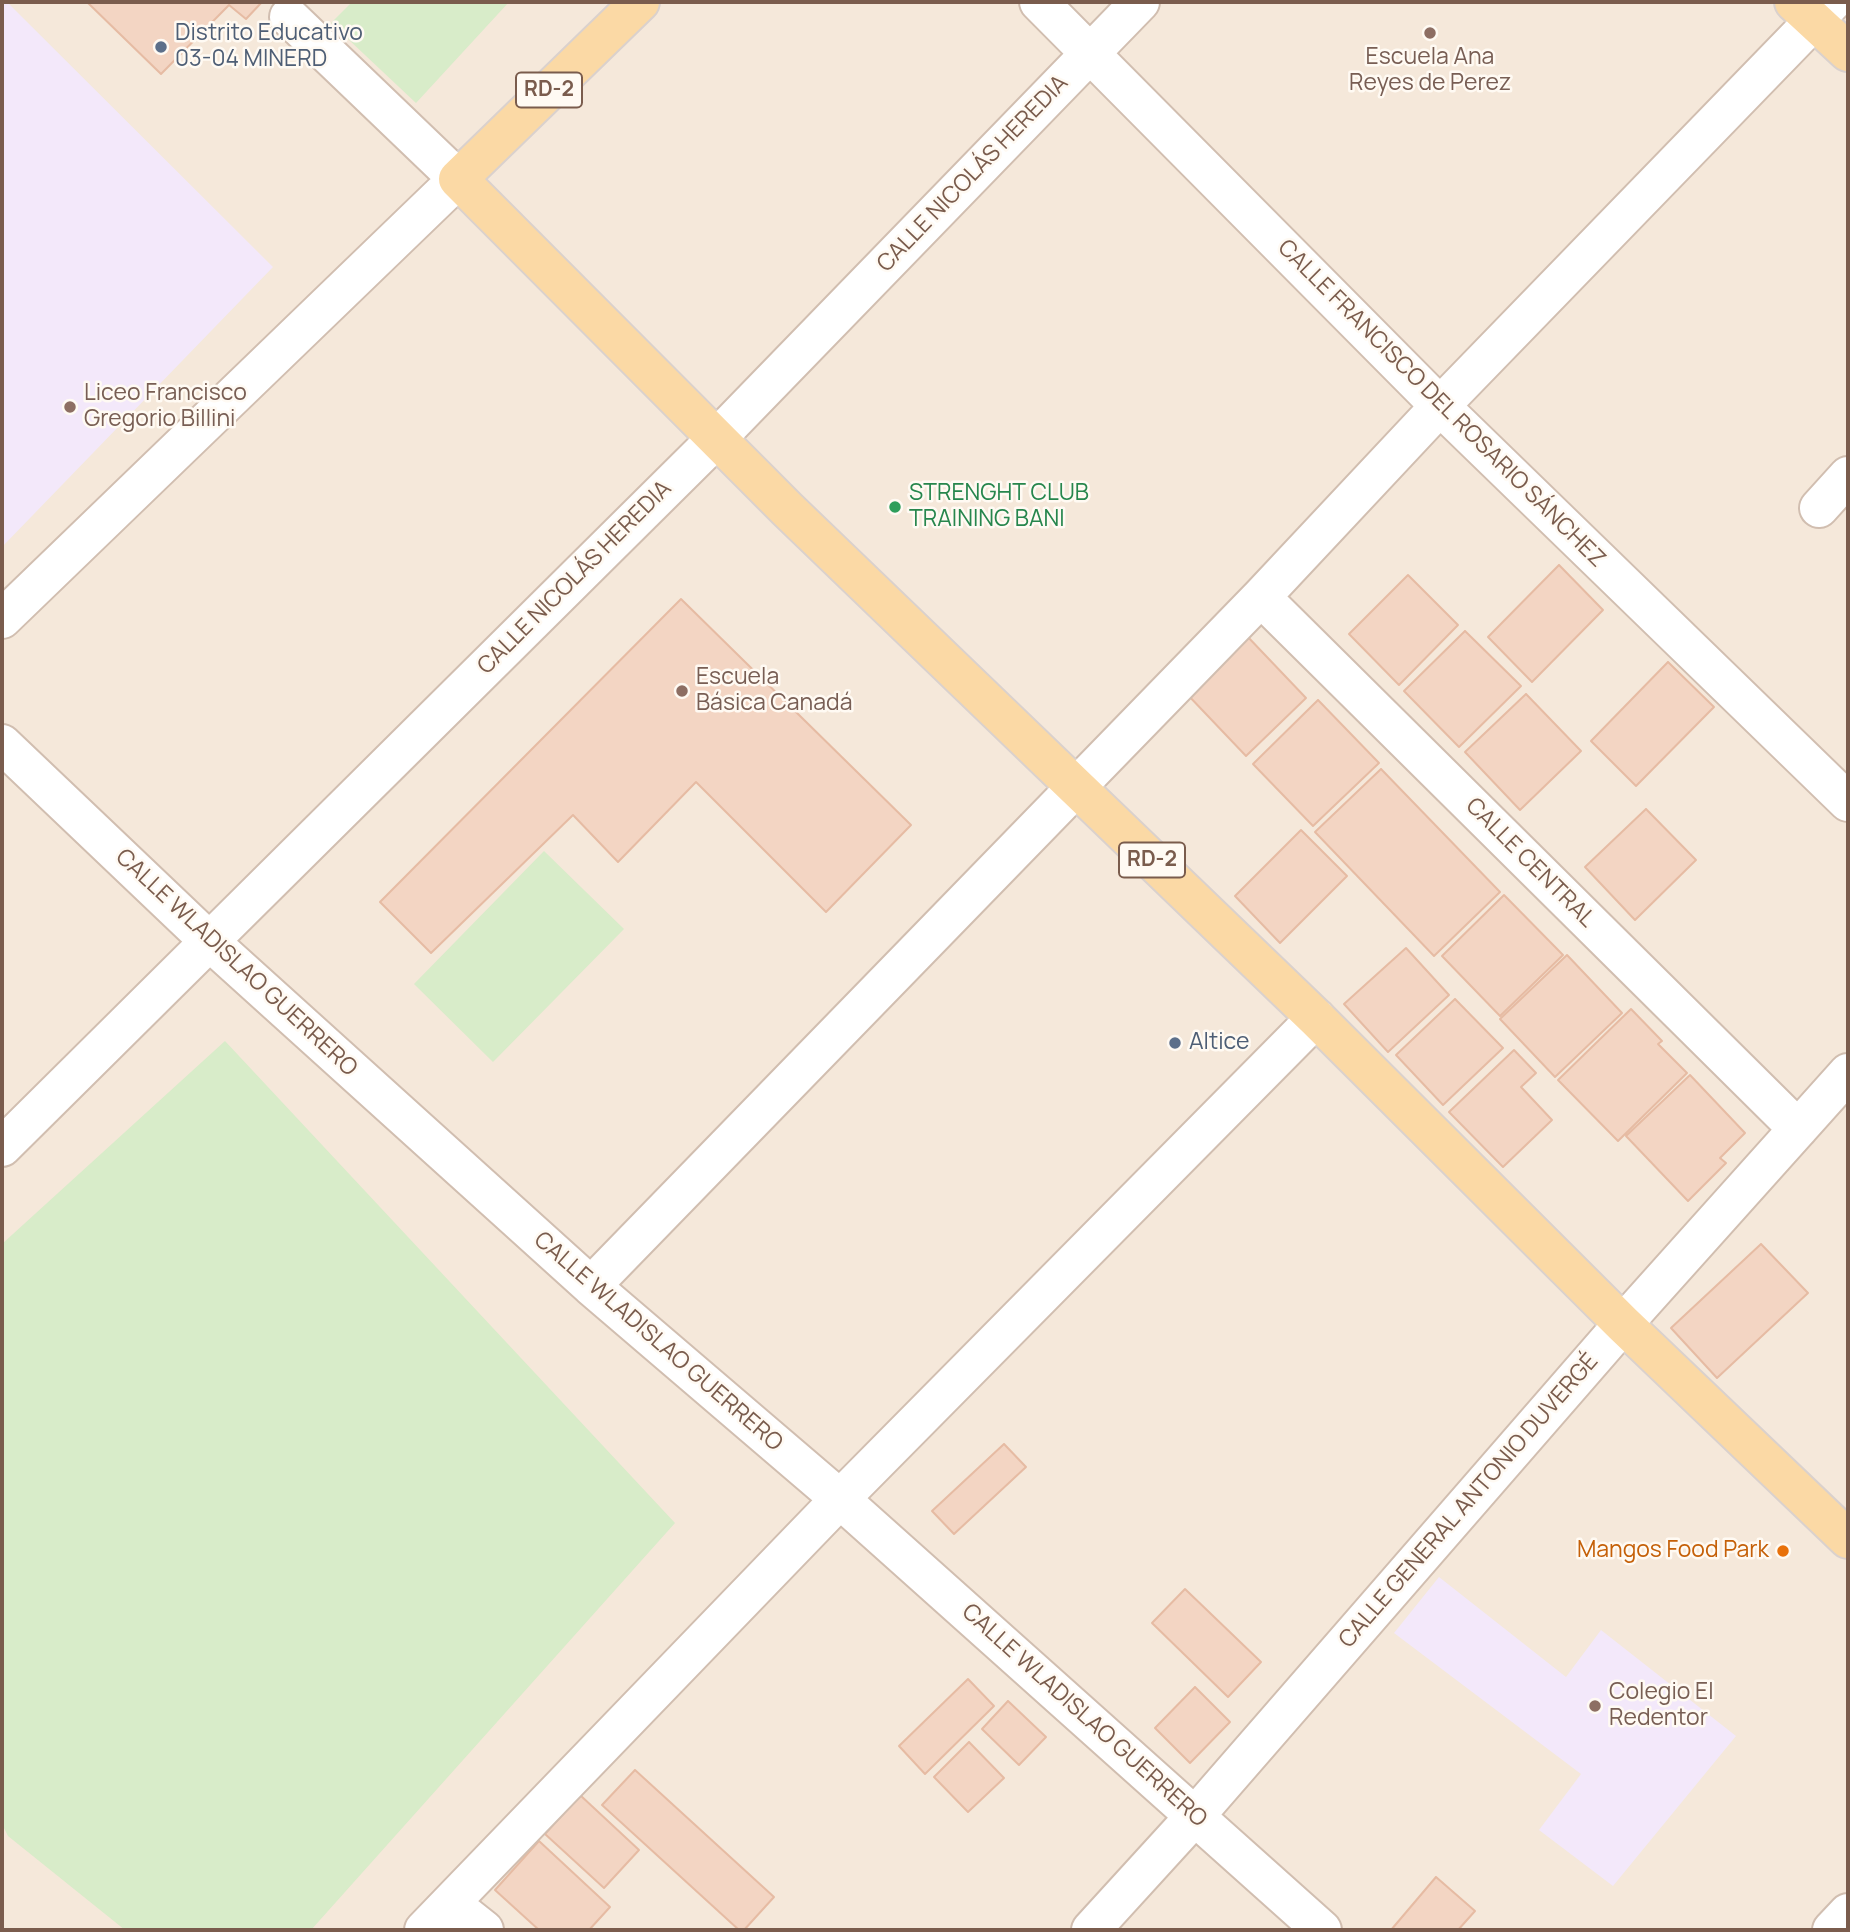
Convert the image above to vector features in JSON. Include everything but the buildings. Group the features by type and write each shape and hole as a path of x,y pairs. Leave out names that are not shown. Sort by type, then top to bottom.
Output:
{"main road":[{"name":"RD-2","path":"640,2 457,179 788,509 1316,1018 1623,1324 1848,1539"},
{"path":"1813,8 1848,52"}],"street":[{"name":"CALLE FRANCISCO DEL ROSARIO SÁNCHEZ","path":"1039,2 1440,406 1848,802"},
{"name":"CALLE NICOLÁS HEREDIA","path":"2,1147 717,438 1140,2"},
{"path":"591,1286 1261,597 1813,8"},
{"path":"2,619 457,179 289,17"},
{"path":"1819,508 1848,477"},
{"name":"CALLE CENTRAL","path":"1261,597 1798,1129"},
{"name":"CALLE WLADISLAO GUERRERO","path":"2,744 208,940 591,1286 839,1499 1322,1930"},
{"path":"424,1930 839,1499 1316,1018"},
{"name":"CALLE GENERAL ANTONIO DUVERGÉ","path":"1091,1930 1195,1816 1623,1324 1848,1073"},
{"path":"450,1903 484,1930"},
{"path":"1832,1930 1848,1913"}],"shaded area":[{"path":"2,2 1848,2 1848,1930 2,1930"},
{"name":"Liceo Francisco Gregorio Billini","path":"2,2 7,2 273,267 2,547"},
{"name":"Colegio El Redentor","path":"1439,1577 1566,1677 1601,1630 1736,1736 1613,1886 1539,1830 1581,1774 1394,1633"}],"green space":[{"path":"352,2 509,2 416,103 331,23"},
{"path":"544,851 624,929 493,1062 414,984"},
{"path":"225,1041 675,1523 311,1930 125,1930 8,1836 2,1824 2,1244"}],"place":[{"name":"Escuela Ana Reyes de Perez","path":"1430,33"},
{"name":"Distrito Educativo 03-04 MINERD","path":"161,47"},
{"name":"Liceo Francisco Gregorio Billini","path":"70,407"},
{"name":"STRENGHT CLUB TRAINING BANI","path":"895,507"},
{"name":"Escuela Básica Canadá","path":"682,691"},
{"name":"Altice","path":"1175,1043"},
{"name":"Mangos Food Park","path":"1783,1551"},
{"name":"Colegio El Redentor","path":"1595,1706"}]}
